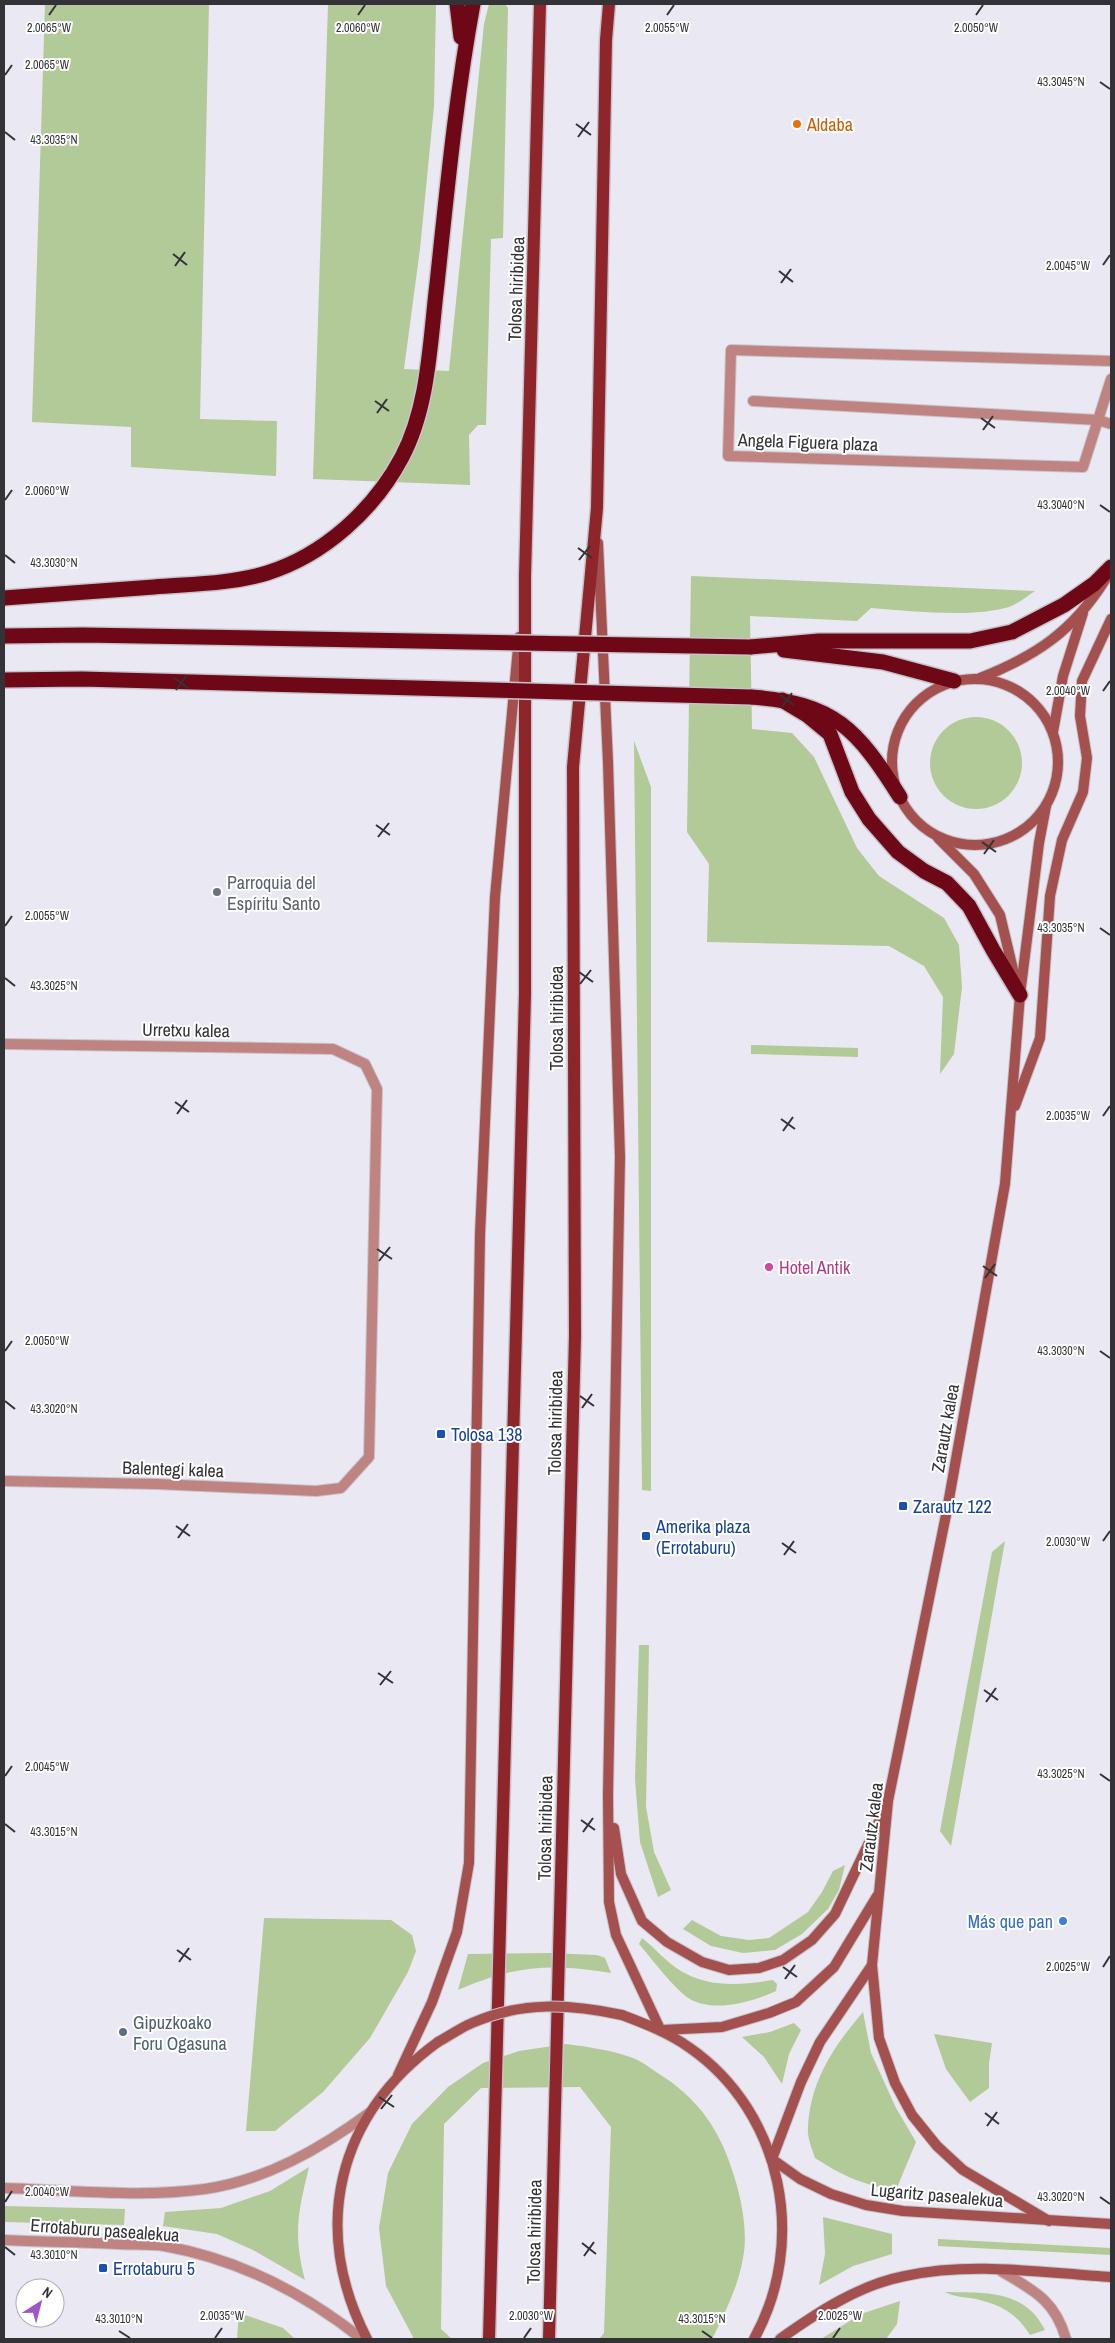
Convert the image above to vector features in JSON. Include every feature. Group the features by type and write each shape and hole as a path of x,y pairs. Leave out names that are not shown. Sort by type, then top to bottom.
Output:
{"highway":[{"path":"457,4 462,66"},
{"path":"4,598 214,583 266,573 307,555 333,538 357,518 381,491 398,464 419,415 427,365 462,66 473,4"},
{"path":"750,647 818,641 970,642 1012,632 1064,605 1094,584 1111,569"},
{"path":"4,636 93,635 750,647 883,662 954,682"},
{"path":"4,680 82,679 751,697 782,700 815,709 838,721 873,756 900,798"},
{"path":"782,700 807,715 830,734 852,792 869,819 898,852 924,871 947,883 969,906 992,950 1020,995"}],"main road":[{"name":"Tolosa hiribidea","path":"489,2339 525,994 525,576 540,4"},
{"name":"Tolosa hiribidea","path":"608,1795 620,1157 608,762 597,508 606,40 609,4"},
{"name":"Tolosa hiribidea","path":"549,2339 575,1336 573,766 597,508"},
{"path":"979,678 1003,684 1024,695 1041,711 1053,732 1058,757 1056,782 1046,806 1029,826 1007,839 982,845 956,843 932,833 913,817 900,798 893,774 893,749 900,726 913,706 932,691 954,682 979,678 1009,667 1046,646 1083,612 1111,569"},
{"name":"Tolosa hiribidea","path":"398,2075 432,2002 457,1932 469,1863 480,1235 495,897 525,576"},
{"path":"1053,732 1063,676 1083,612"},
{"path":"1012,1116 1040,1038 1050,896 1062,840 1083,792 1086,758 1080,716 1082,681 1111,619"},
{"name":"Zarautz kalea","path":"1046,806 1039,844 1020,995 1012,1116 1005,1184 947,1510 888,1801 872,1965 879,2038 895,2082 912,2115 934,2144 963,2170 1049,2221"},
{"name":"Zarautz kalea","path":"932,833 974,874 1000,915 1020,995"},
{"path":"608,1795 621,1874 642,1922 667,1942 702,1962 729,1970 759,1968 783,1960 812,1940 835,1914 888,1801"},
{"path":"608,1795 609,1902 616,1935 661,2030"},
{"path":"661,2030 722,2027 796,2002 834,1967 879,1893"},
{"path":"772,2158 801,2082 820,2042 872,1965"},
{"path":"367,2339 354,2315 343,2282 338,2247 338,2212 342,2178 353,2145 369,2113 398,2075 438,2042 472,2023 508,2012 546,2006 584,2007 622,2015 661,2030 691,2049 718,2071 740,2097 758,2126 772,2158 780,2191 783,2225 782,2258 775,2291 763,2323 754,2339"},
{"name":"Lugaritz pasealekua","path":"772,2158 800,2179 831,2194 866,2206 903,2211 1111,2224"},
{"path":"780,2339 815,2313 863,2290 905,2276 960,2269 1111,2277"}],"street":[{"name":"Angela Figuera plaza","path":"1111,361 731,350 728,456 1083,468 1111,379"},
{"name":"Angela Figuera plaza","path":"753,402 1098,420 1111,424"},
{"name":"Urretxu kalea","path":"4,1044 334,1049 365,1064 377,1089 369,1457 341,1488"},
{"name":"Balentegi kalea","path":"4,1481 316,1490 341,1488"},
{"name":"Errotaburu pasealekua","path":"4,2188 171,2192 207,2188 250,2178 308,2154 339,2135 369,2113"},
{"name":"Errotaburu pasealekua","path":"4,2240 162,2246 201,2254 238,2266 274,2282 308,2300 362,2339"},
{"path":"1001,2271 1040,2293 1054,2310 1066,2339"}],"green space":[{"path":"45,4 209,4 200,419 277,421 276,476 131,467 131,427 32,422"},
{"path":"328,4 436,4 434,106 420,249 404,369 449,371 484,24 489,4 505,4 508,8 503,238 491,239 486,425 478,425 469,435 470,485 313,479"},
{"path":"691,576 1035,591 1009,607 978,612 941,613 871,608 857,621 750,616 752,729 792,733 814,757 857,848 879,876 944,918 959,945 962,987 954,1054 940,1074 943,997 924,966 889,946 707,942 709,864 687,832"},
{"path":"976,717 994,720 1009,730 1019,745 1022,763 1019,781 1009,796 994,806 976,809 958,806 943,796 933,781 930,763 933,745 943,730 958,720"},
{"path":"634,741 651,787 651,1491 642,1490"},
{"path":"751,1045 858,1048 858,1057 751,1054"},
{"path":"1005,1541 951,1846 940,1831 992,1552"},
{"path":"639,1645 649,1645 646,1807 654,1852 671,1890 658,1897 640,1842 635,1779"},
{"path":"845,1865 839,1890 828,1909 802,1934 775,1950 743,1953 711,1946 683,1929 692,1920 721,1936 749,1940 769,1938 808,1912 822,1892 833,1871"},
{"path":"264,1918 391,1920 412,1935 416,1951 408,1972 370,2038 323,2092 275,2131 246,2131"},
{"path":"642,1938 670,1963 691,1976 714,1983 726,1984 773,1980 777,1984 776,1991 756,1999 722,2006 700,2003 690,1999 670,1981 639,1944"},
{"path":"550,1953 597,1955 605,1958 611,1973 570,1968 533,1968 497,1975 458,1990 468,1954"},
{"path":"863,2012 871,2053 896,2108 916,2142 896,2190 854,2179 815,2158 808,2135 813,2095 825,2065 842,2038"},
{"path":"794,2023 801,2030 789,2054 782,2084 764,2057 742,2037 770,2032"},
{"path":"934,2034 992,2043 989,2063 989,2088 970,2102 946,2069"},
{"path":"566,2044 616,2053 645,2064 685,2093 706,2117 723,2146 740,2198 744,2218 745,2239 741,2269 726,2310 712,2339 599,2339 604,2333 611,2127 580,2087 481,2088 444,2124 441,2329 452,2339 414,2339 386,2286 379,2228 388,2173 412,2124 448,2087 483,2063 519,2051"},
{"path":"309,2167 298,2223 299,2249 305,2280 253,2250 217,2234 163,2226 165,2212 221,2208 270,2191"},
{"path":"4,2206 125,2209 124,2225 4,2222"},
{"path":"823,2217 892,2234 892,2254 853,2266 819,2285 825,2254"},
{"path":"938,2239 1111,2248 1111,2255 938,2246"},
{"path":"945,2292 989,2294 1015,2300 1036,2317 1045,2330 1030,2335 1019,2321 1000,2307 985,2301"},
{"path":"900,2301 897,2324 886,2339 821,2339 861,2314"},
{"path":"239,2313 283,2328 295,2339 237,2339"}],"place":[{"name":"Aldaba","path":"797,124"},
{"name":"Parroquia del Espíritu Santo","path":"217,892"},
{"name":"Hotel Antik","path":"769,1267"},
{"name":"Tolosa 138","path":"441,1434"},
{"name":"Zarautz 122","path":"903,1506"},
{"name":"Amerika plaza (Errotaburu)","path":"646,1536"},
{"name":"Más que pan","path":"1063,1921"},
{"name":"Gipuzkoako Foru Ogasuna","path":"123,2032"},
{"name":"Errotaburu 5","path":"103,2268"}]}
